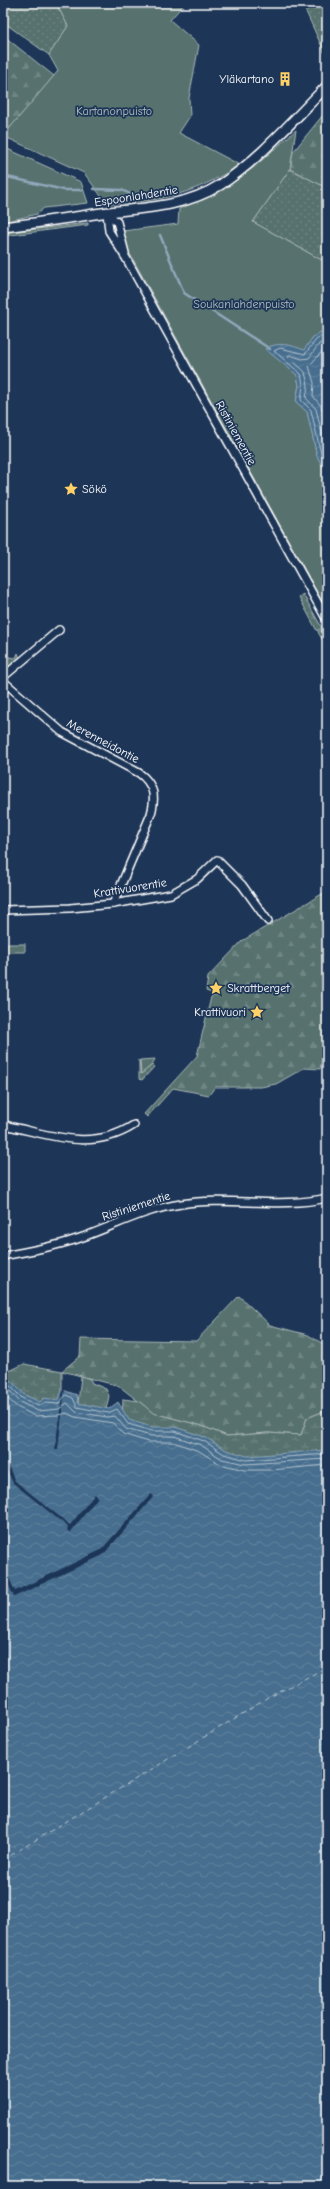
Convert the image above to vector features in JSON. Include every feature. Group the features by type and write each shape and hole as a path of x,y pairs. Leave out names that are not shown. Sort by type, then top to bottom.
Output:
{"street":[{"name":"Espoonlahdentie","path":"3,227 177,203 200,196 219,186 245,167 327,86"},
{"name":"Ristiniementie","path":"107,213 109,231 126,258 327,620"},
{"name":"Ristiniementie","path":"107,213 117,222 126,258"},
{"path":"3,677 59,630"},
{"name":"Merenneidontie","path":"3,681 62,732 134,770 146,778 151,787 155,801 151,814 113,904"},
{"name":"Krattivuorentie","path":"3,910 62,908 113,904 171,894 197,879 217,860 242,885 268,921"},
{"path":"3,1125 70,1140 87,1140 117,1135 134,1126"},
{"name":"Ristiniementie","path":"3,1256 47,1248 81,1238 156,1209 180,1204 211,1201 292,1203 327,1198"}],"green space":[{"path":"3,3 56,3 68,26 49,55 3,22"},
{"name":"Kartanonpuisto","path":"56,3 185,3 170,20 199,45 189,98 190,116 179,133 240,165 207,183 176,195 145,201 107,204 84,173 3,136 58,71 49,55 68,26"},
{"path":"302,3 327,3 327,58"},
{"path":"3,29 5,37 54,76 3,136"},
{"path":"327,110 327,188 290,169 293,152"},
{"name":"Soukanlahdenpuisto","path":"296,130 290,169 253,222 327,263 327,328 313,337 295,366 299,385 296,402 307,411 317,456 327,474 327,610 129,252 123,231 178,224 179,209 222,190 253,168"},
{"path":"3,147 81,182 88,203 44,208 37,214 3,222"},
{"path":"290,169 327,188 327,263 253,222"},
{"path":"88,223 88,225 3,236 3,233"},
{"path":"303,594 322,628 317,631 299,597"},
{"path":"322,630 327,638 327,648 318,632"},
{"path":"18,653 20,659 9,668 3,668 3,656 16,658"},
{"path":"327,891 327,1038 320,1069 304,1068 276,1084 261,1087 215,1087 209,1095 173,1088 147,1117 144,1114 197,1056 212,993 206,991 208,977 242,941"},
{"path":"5,944 25,944 25,952 5,952"},
{"path":"155,1059 153,1064 141,1074 140,1060"},
{"path":"139,1060 141,1074 152,1065 154,1067 142,1080 139,1079"},
{"path":"239,1296 270,1325 308,1335 325,1345 327,1410 307,1418 301,1435 268,1433 227,1436 199,1425 153,1413 119,1386 62,1371 80,1356 81,1339 196,1341"},
{"path":"24,1364 62,1371 62,1390 56,1424 3,1387 3,1374"},
{"path":"81,1376 90,1379 92,1383 106,1389 109,1396 105,1414 77,1413"},
{"path":"123,1399 139,1401 153,1413 199,1425 227,1436 268,1433 301,1435 307,1418 327,1410 327,1469 304,1474 122,1423"}],"water":[{"path":"327,328 327,474 317,456 307,412 296,402 299,385 297,375 265,349 279,344 290,345 304,350 313,337"},
{"path":"8,1378 25,1395 40,1402 44,1398 57,1400 63,1390 77,1395 78,1403 109,1409 118,1402 129,1420 152,1427 175,1427 205,1437 226,1450 247,1456 327,1450 327,2186 3,2186 3,1379"}],"pier":[{"path":"63,1388 65,1388 58,1449 55,1449"},
{"path":"3,1454 15,1481 70,1525 95,1494 98,1497 70,1533 67,1530 68,1527 13,1483 3,1462"},
{"path":"151,1494 154,1496 103,1555 14,1597 3,1573 3,1565 15,1591 101,1550"}],"waterway":[{"path":"3,176 64,190 82,190"},
{"path":"94,189 122,190 138,198"},
{"path":"160,235 184,293 270,349"}],"ferry route":[{"path":"3,1860 268,1698 327,1667"}],"place":[{"name":"Yläkartano","path":"285,79"},
{"name":"Sökö","path":"71,489"},
{"name":"Skrattberget","path":"216,988"},
{"name":"Krattivuori","path":"257,1012"}]}
